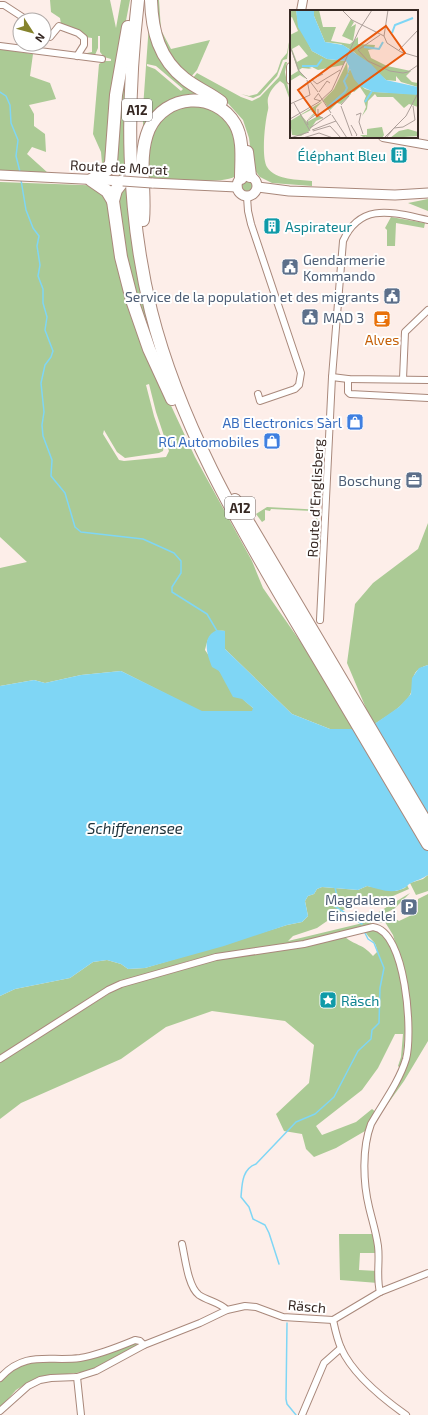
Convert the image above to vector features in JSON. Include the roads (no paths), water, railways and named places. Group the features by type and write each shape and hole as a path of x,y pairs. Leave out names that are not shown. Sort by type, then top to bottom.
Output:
{"highway":[{"path":"134,0 118,82 112,158 109,168 91,180 107,191 113,200 120,246 132,300 149,349 184,426 218,484"},
{"name":"A12","path":"138,0 131,78 129,138 132,190 139,251 151,311 168,369 190,426 218,484 245,534 428,826"},
{"name":"A12","path":"146,0 138,108 138,153 143,220 151,272 163,323 176,366 197,422 237,503 428,844"},
{"path":"151,0 152,19 156,39 170,64 185,79 227,106 240,122 246,139 243,180"},
{"path":"143,220 145,200 144,151 146,140 150,128 159,115 170,106 178,102 189,100 207,102 216,106 230,117 235,124 240,140 243,180"},
{"path":"113,200 116,190 123,181"}],"main road":[{"name":"Route de Morat","path":"0,175 152,183 243,180"},
{"path":"243,180 256,180 258,187 253,195 247,197 241,195 243,180"},
{"path":"258,187 399,196 428,193"}],"street":[{"path":"301,10 303,0"},
{"path":"0,4 15,12"},
{"path":"52,35 59,26 78,33 84,38 84,45 77,56"},
{"path":"0,46 102,59"},
{"path":"393,138 428,144"},
{"path":"247,197 251,224 301,373 299,385 295,389 260,401 258,394"},
{"name":"Route d'Englisberg","path":"320,620 332,377 342,241 347,232 359,220 376,212 388,212 428,220"},
{"path":"403,379 405,332 428,310"},
{"path":"332,377 348,379 428,380"},
{"path":"348,379 348,392 350,394 428,398"},
{"path":"0,1059 108,990 122,984 216,957 304,944 373,926 383,930 395,948 401,966 406,995 407,1053 395,1085 371,1124 366,1152 366,1188 378,1248 378,1276 380,1292"},
{"path":"182,1244 190,1278 197,1294 223,1306 227,1310"},
{"name":"Räsch","path":"0,1411 28,1386 40,1380 77,1377 110,1364 144,1345 200,1323 227,1310 245,1306 256,1307 283,1317 333,1320 380,1292 428,1273"},
{"path":"333,1320 341,1348 375,1392 406,1415"},
{"path":"0,1378 11,1367 39,1358 82,1358 135,1340 140,1341 144,1345"},
{"path":"302,1415 324,1363 341,1348"},
{"path":"77,1377 81,1415"}],"water":[{"name":"Schiffenensee","path":"217,630 225,631 225,649 292,714 330,729 355,729 373,725 399,707 411,694 412,678 419,668 428,665 428,875 410,883 405,888 395,891 386,891 367,886 358,890 322,887 317,889 314,894 308,896 305,901 308,916 302,922 287,925 224,946 145,968 128,969 121,964 107,960 93,962 70,978 15,989 0,996 0,686 34,680 45,683 81,675 121,671 202,711 252,711 253,708 242,699 233,697 219,671 212,667 208,657 207,641 212,633"}],"waterway":[{"path":"0,92 6,96 10,105 11,123 18,140 16,156 20,172"},
{"path":"21,180 26,210 33,228 39,236 37,246 40,265 38,276 43,289 43,303 47,317 45,330 53,351 51,357 45,365 41,383 44,412 42,425 43,436 52,460 51,476 65,493 75,527 81,532 143,539 174,553 181,561 181,573 172,587 172,592 207,614 217,631"},
{"path":"335,887 337,897 333,905 362,924"},
{"path":"279,1264 265,1225 253,1219 249,1207 241,1197 245,1173 251,1166 256,1164 296,1122 315,1114 334,1097 358,1051 371,1039 372,1030 379,1023 380,988 384,968 374,943 368,939 365,933"},
{"path":"287,1323 286,1399 287,1404 296,1415"}],"place":[{"name":"Éléphant Bleu","path":"399,155"},
{"name":"Aspirateur","path":"272,226"},
{"name":"Gendarmerie Kommando","path":"290,267"},
{"name":"Service de la population et des migrants","path":"392,296"},
{"name":"MAD 3","path":"310,317"},
{"name":"Alves","path":"382,319"},
{"name":"AB Electronics Sàrl","path":"355,422"},
{"name":"RG Automobiles","path":"272,441"},
{"name":"Boschung","path":"414,480"},
{"name":"Magdalena Einsiedelei","path":"409,907"},
{"name":"Räsch","path":"328,1000"}]}
